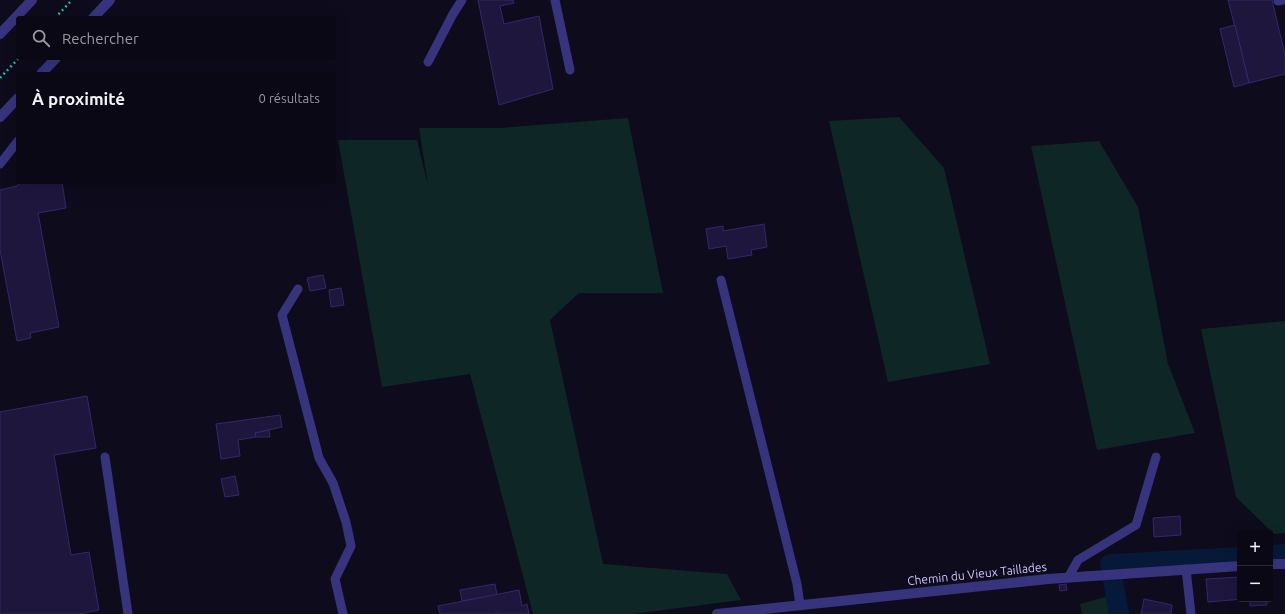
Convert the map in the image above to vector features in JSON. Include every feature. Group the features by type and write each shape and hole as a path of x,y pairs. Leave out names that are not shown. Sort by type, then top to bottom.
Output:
{"street":[{"path":"17,16 32,0"},
{"path":"95,16 110,0"},
{"path":"0,34 16,17"},
{"path":"43,72 54,60"},
{"path":"0,117 16,100"},
{"path":"1273,564 1285,564"},
{"name":"Chemin du Vieux Taillades","path":"717,614 1068,578 1237,566"}],"lane":[{"path":"428,62 462,0"},
{"path":"555,0 570,70"},
{"path":"0,164 16,144"},
{"path":"721,280 797,584 800,605"},
{"path":"298,289 282,315 319,458 333,483 346,522 351,546 335,579 343,614"},
{"path":"105,457 128,614"},
{"path":"1068,578 1078,560 1136,525 1156,457"},
{"path":"1186,569 1191,614"}],"path":[{"path":"57,16 72,0"},
{"path":"0,78 17,60"}],"green space":[{"path":"899,117 944,168 990,364 888,382 829,121"},
{"path":"628,118 663,293 579,293 550,320 603,564 727,574 741,600 633,614 533,614 470,374 382,387 338,140 417,140 428,186 419,128 499,128"},
{"path":"1099,141 1138,207 1168,364 1195,433 1097,450 1031,146"},
{"path":"1285,321 1285,533 1274,534 1273,530 1270,530 1236,497 1201,329"},
{"path":"1112,595 1116,614 1082,614 1080,604"}],"building":[{"path":"478,0 513,0 514,3 500,6 504,24 539,16 553,89 499,105"},
{"path":"1228,0 1272,0 1285,55 1285,74 1249,83"},
{"path":"1235,25 1249,83 1234,87 1220,29"},
{"path":"18,184 62,184 66,208 38,213 59,327 30,333 31,338 17,341 0,250 0,190 17,186"},
{"path":"764,224 767,247 751,250 752,255 728,259 726,246 709,249 706,229 723,226 723,231"},
{"path":"323,275 326,288 310,291 307,278"},
{"path":"341,288 344,305 331,307 329,290"},
{"path":"87,396 96,448 54,455 71,555 89,552 99,610 79,614 0,614 0,412"},
{"path":"280,415 282,427 255,433 256,437 238,440 240,456 221,459 216,424"},
{"path":"269,430 270,437 256,437 255,433"},
{"path":"235,476 239,495 225,497 221,479"},
{"path":"1180,516 1181,535 1154,537 1153,518"},
{"path":"1237,577 1237,600 1208,602 1206,579"},
{"path":"495,584 497,595 462,601 460,590"},
{"path":"1066,584 1067,590 1060,591 1059,585"},
{"path":"519,590 522,606 527,604 529,614 440,614 438,606"},
{"path":"1144,599 1172,605 1171,614 1141,614"},
{"path":"1250,602 1267,602 1267,605 1250,606"}],"waterway":[{"path":"1273,555 1285,554"},
{"path":"1119,614 1110,564 1237,557"}]}
